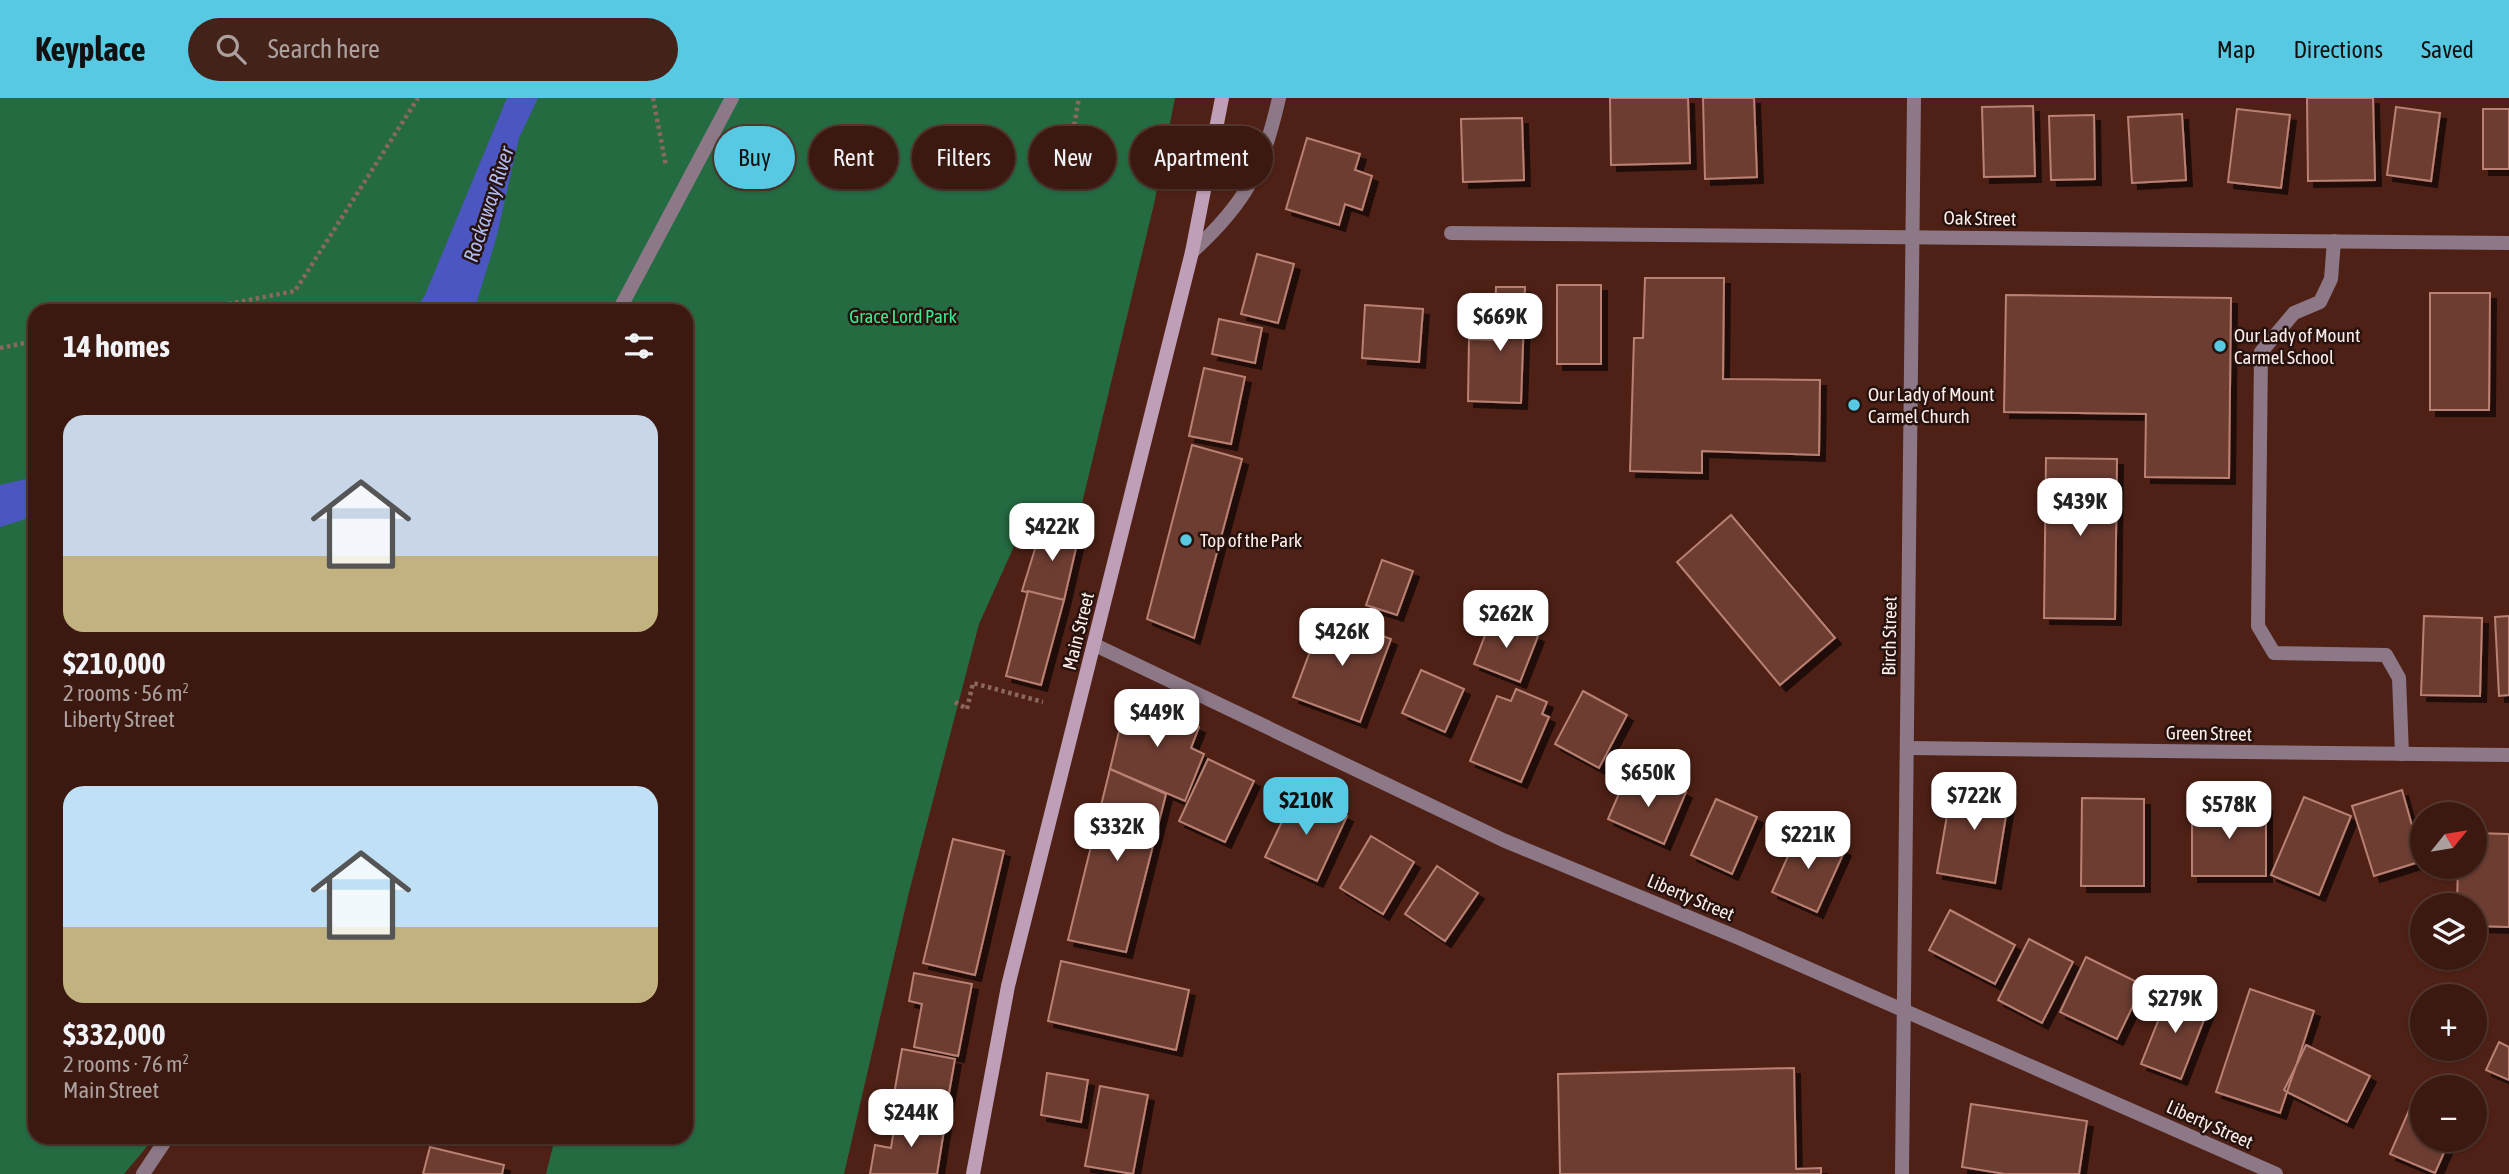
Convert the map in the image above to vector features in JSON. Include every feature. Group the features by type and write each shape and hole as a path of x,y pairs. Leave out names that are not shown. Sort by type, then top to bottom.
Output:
{"street":[{"path":"622,304 732,98"},
{"name":"Main Street","path":"973,1174 1008,986 1192,252 1222,98"},
{"path":"1192,252 1233,211 1260,167 1269,143 1279,98"},
{"name":"Birch Street","path":"1902,1174 1914,98"},
{"name":"Oak Street","path":"1451,233 2509,243"},
{"path":"2334,241 2331,279 2320,302 2294,313 2261,352 2258,626 2274,653 2386,655 2399,678 2402,754"},
{"name":"Liberty Street","path":"1095,646 1503,840 1740,938 2276,1174"},
{"name":"Green Street","path":"1908,748 2509,755"},
{"path":"143,1174 163,1144"}],"path":[{"path":"226,304 295,290 418,98"},
{"path":"653,98 674,206"},
{"path":"1074,126 1079,98"},
{"path":"0,348 28,342"},
{"path":"955,702 967,709 973,683 1043,702"}],"green space":[{"name":"Grace Lord Park","path":"0,98 1175,98 1169,126 1130,126 1130,189 1157,189 1078,520 1030,511 979,624 909,892 844,1174 546,1174 554,1144 693,1144 693,304 28,304 28,1144 149,1144 124,1174 0,1174"}],"water":[{"name":"Rockaway River","path":"507,98 538,98 519,138 496,239 476,304 419,304"},
{"path":"28,479 28,518 0,527 0,485"}],"building":[{"path":"1610,98 1688,98 1690,163 1611,165"},
{"path":"1703,98 1754,98 1757,177 1705,179"},
{"path":"2307,98 2373,98 2375,180 2308,181"},
{"path":"2033,106 2035,176 1984,177 1982,107"},
{"path":"2396,107 2440,113 2431,181 2387,175"},
{"path":"2237,109 2290,115 2281,188 2228,182"},
{"path":"2483,109 2509,109 2509,169 2483,169"},
{"path":"2182,114 2186,180 2132,183 2128,117"},
{"path":"2094,115 2095,179 2051,180 2049,116"},
{"path":"1522,118 1524,180 1463,182 1461,119"},
{"path":"1307,138 1360,154 1355,170 1372,176 1362,210 1345,204 1339,225 1286,209"},
{"path":"1257,254 1294,264 1278,323 1241,314"},
{"path":"1645,278 1724,278 1723,379 1820,380 1819,455 1702,451 1702,473 1630,471 1634,338 1643,338"},
{"path":"1557,285 1601,285 1601,364 1557,364"},
{"path":"1496,287 1525,287 1521,403 1468,401 1469,339 1494,340"},
{"path":"2430,293 2490,293 2489,410 2430,410"},
{"path":"2006,295 2231,298 2229,478 2145,477 2146,414 2004,412"},
{"path":"1365,305 1423,309 1419,362 1362,358"},
{"path":"1219,319 1262,328 1255,363 1212,354"},
{"path":"1204,368 1245,377 1231,444 1189,436"},
{"path":"1192,445 1242,459 1194,638 1147,619"},
{"path":"2046,458 2117,459 2115,619 2044,618"},
{"path":"1731,515 1835,638 1780,685 1677,562"},
{"path":"1043,523 1079,535 1064,600 1022,591"},
{"path":"1382,560 1413,571 1397,615 1366,605"},
{"path":"1028,591 1064,600 1041,685 1006,676"},
{"path":"1324,614 1391,639 1360,722 1293,697"},
{"path":"2424,616 2482,618 2480,696 2421,695"},
{"path":"2509,616 2509,695 2499,696 2495,617"},
{"path":"1492,617 1538,636 1520,682 1474,664"},
{"path":"1421,670 1464,689 1445,732 1402,713"},
{"path":"1516,689 1547,702 1542,714 1549,717 1521,782 1470,761 1497,696 1511,701"},
{"path":"1583,691 1627,715 1599,768 1555,744"},
{"path":"1128,694 1199,727 1191,748 1204,754 1185,801 1110,769"},
{"path":"1208,759 1254,781 1225,842 1179,821"},
{"path":"1110,769 1166,794 1126,952 1068,940"},
{"path":"1655,778 1686,792 1664,844 1608,819 1624,782 1649,793"},
{"path":"1953,781 2010,791 1995,883 1937,873"},
{"path":"2402,790 2410,818 2410,865 2374,876 2352,806"},
{"path":"1296,792 1347,816 1317,881 1265,857"},
{"path":"2304,797 2351,816 2319,895 2271,875"},
{"path":"2082,798 2144,799 2144,886 2081,886"},
{"path":"1716,799 1757,817 1732,874 1691,855"},
{"path":"2266,805 2266,876 2192,876 2192,806"},
{"path":"1800,829 1845,850 1817,912 1772,892"},
{"path":"2487,833 2509,834 2509,927 2487,926 2487,893 2457,893 2458,879 2487,879"},
{"path":"1371,836 1414,862 1383,914 1340,888"},
{"path":"953,839 1004,851 975,975 923,963"},
{"path":"1437,866 1478,893 1445,941 1405,914"},
{"path":"1950,910 2015,945 1995,984 1929,950"},
{"path":"2029,939 2073,962 2042,1023 1998,1000"},
{"path":"2086,957 2143,985 2117,1039 2060,1012"},
{"path":"1061,961 1189,990 1176,1050 1048,1021"},
{"path":"914,973 972,984 958,1056 914,1047 922,1004 909,1001"},
{"path":"2250,989 2314,1011 2296,1066 2284,1090 2287,1092 2280,1113 2216,1092"},
{"path":"2170,991 2209,1007 2181,1079 2141,1064"},
{"path":"2499,1042 2509,1047 2509,1080 2486,1070"},
{"path":"2306,1045 2370,1076 2347,1122 2287,1092"},
{"path":"902,1049 955,1059 946,1110 893,1100"},
{"path":"1794,1068 1796,1169 1821,1168 1821,1174 1560,1174 1558,1074"},
{"path":"1047,1073 1088,1080 1081,1122 1041,1115"},
{"path":"1100,1086 1148,1095 1133,1174 1085,1166"},
{"path":"1971,1104 2087,1121 2079,1174 2005,1174 1962,1167"},
{"path":"2410,1108 2410,1152 2444,1152 2435,1173 2390,1154"},
{"path":"896,1116 945,1124 937,1174 870,1174 875,1145 891,1148"},
{"path":"430,1147 504,1165 502,1174 423,1174"}],"place":[{"name":"Our Lady of Mount Carmel School","path":"2220,346"},
{"name":"Our Lady of Mount Carmel Church","path":"1854,405"},
{"name":"Top of the Park","path":"1186,540"}]}
